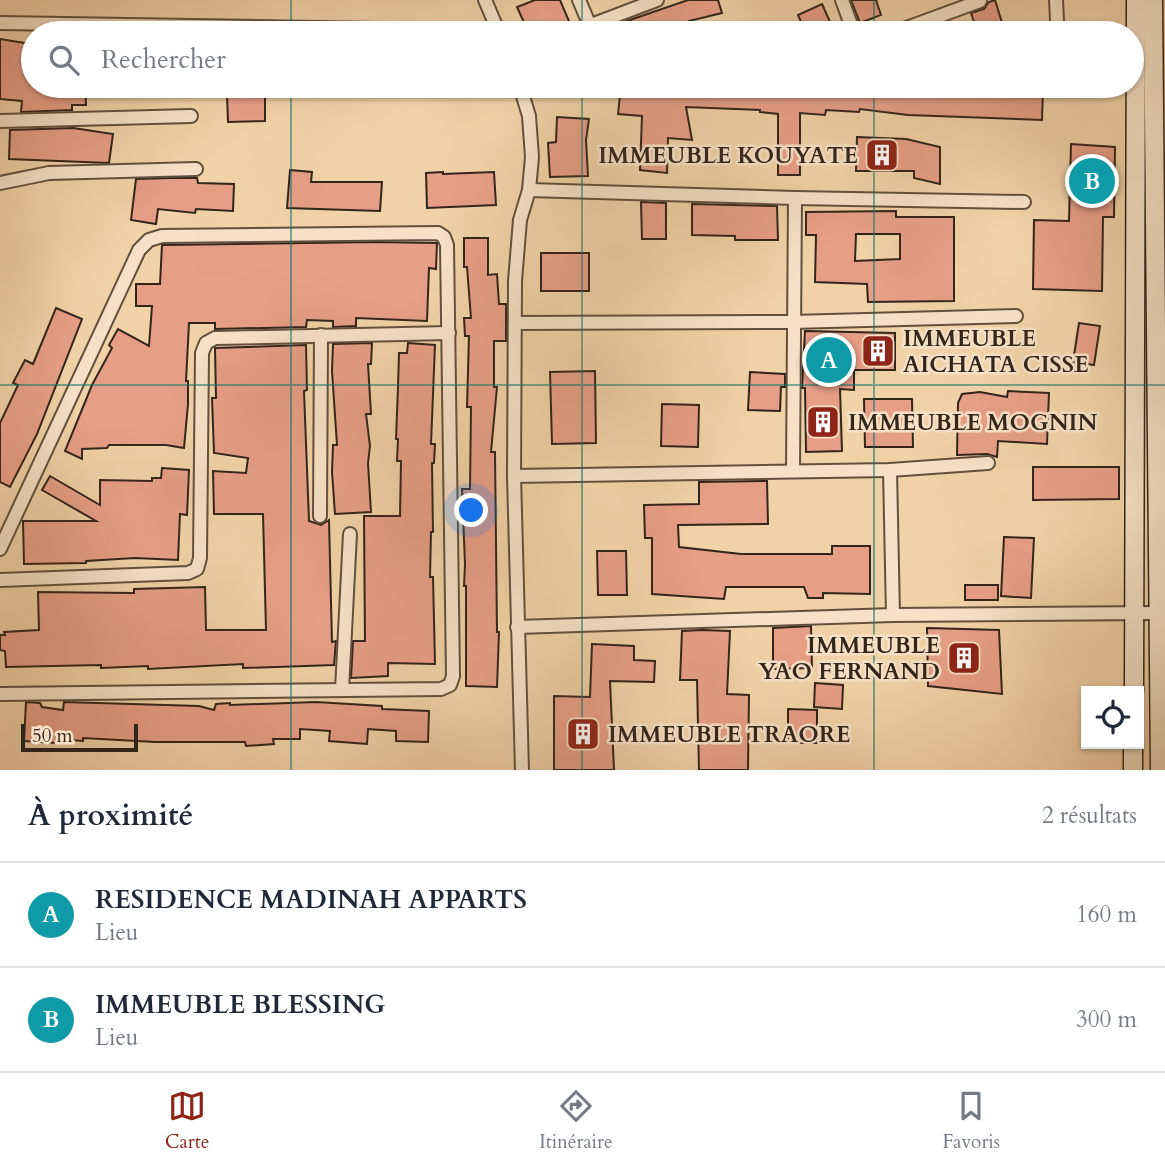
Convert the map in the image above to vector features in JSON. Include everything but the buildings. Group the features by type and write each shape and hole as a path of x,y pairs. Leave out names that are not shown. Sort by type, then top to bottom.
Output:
{"street":[{"path":"485,0 494,21"},
{"path":"579,0 588,21"},
{"path":"610,21 657,0"},
{"path":"842,0 850,21"},
{"path":"1056,0 1057,21"},
{"path":"1136,0 1136,21"},
{"path":"1153,0 1160,172 1161,449 1157,613 1160,770"},
{"path":"926,21 980,1"},
{"path":"0,23 21,23"},
{"path":"522,770 514,476 516,244 529,190 532,157 529,116 524,98"},
{"path":"1134,686 1135,98"},
{"path":"0,121 191,116"},
{"path":"0,183 49,173 196,169"},
{"path":"1135,172 1160,172"},
{"path":"529,190 1024,202"},
{"path":"793,471 795,198"},
{"path":"0,549 139,250 149,240 162,236 438,233 444,237 447,245 449,333 453,676 450,685 442,689 0,694"},
{"path":"515,323 793,322 1016,317"},
{"path":"0,580 188,573 197,569 200,558 202,353 206,343 215,338 449,333"},
{"path":"320,516 321,335"},
{"path":"1135,448 1161,449"},
{"path":"514,476 890,470 988,463"},
{"path":"890,470 893,615"},
{"path":"342,690 350,534"},
{"path":"517,626 893,615 1157,613"},
{"path":"1133,749 1133,770"}],"place":[{"name":"IMMEUBLE KOUYATE","path":"882,155"},
{"name":"IMMEUBLE BLESSING","path":"1092,181"},
{"name":"IMMEUBLE AICHATA CISSE","path":"878,351"},
{"name":"RESIDENCE MADINAH APPARTS","path":"829,360"},
{"name":"IMMEUBLE MOGNIN","path":"823,422"},
{"name":"IMMEUBLE YAO FERNAND","path":"964,658"},
{"name":"IMMEUBLE TRAORE","path":"583,734"}]}
